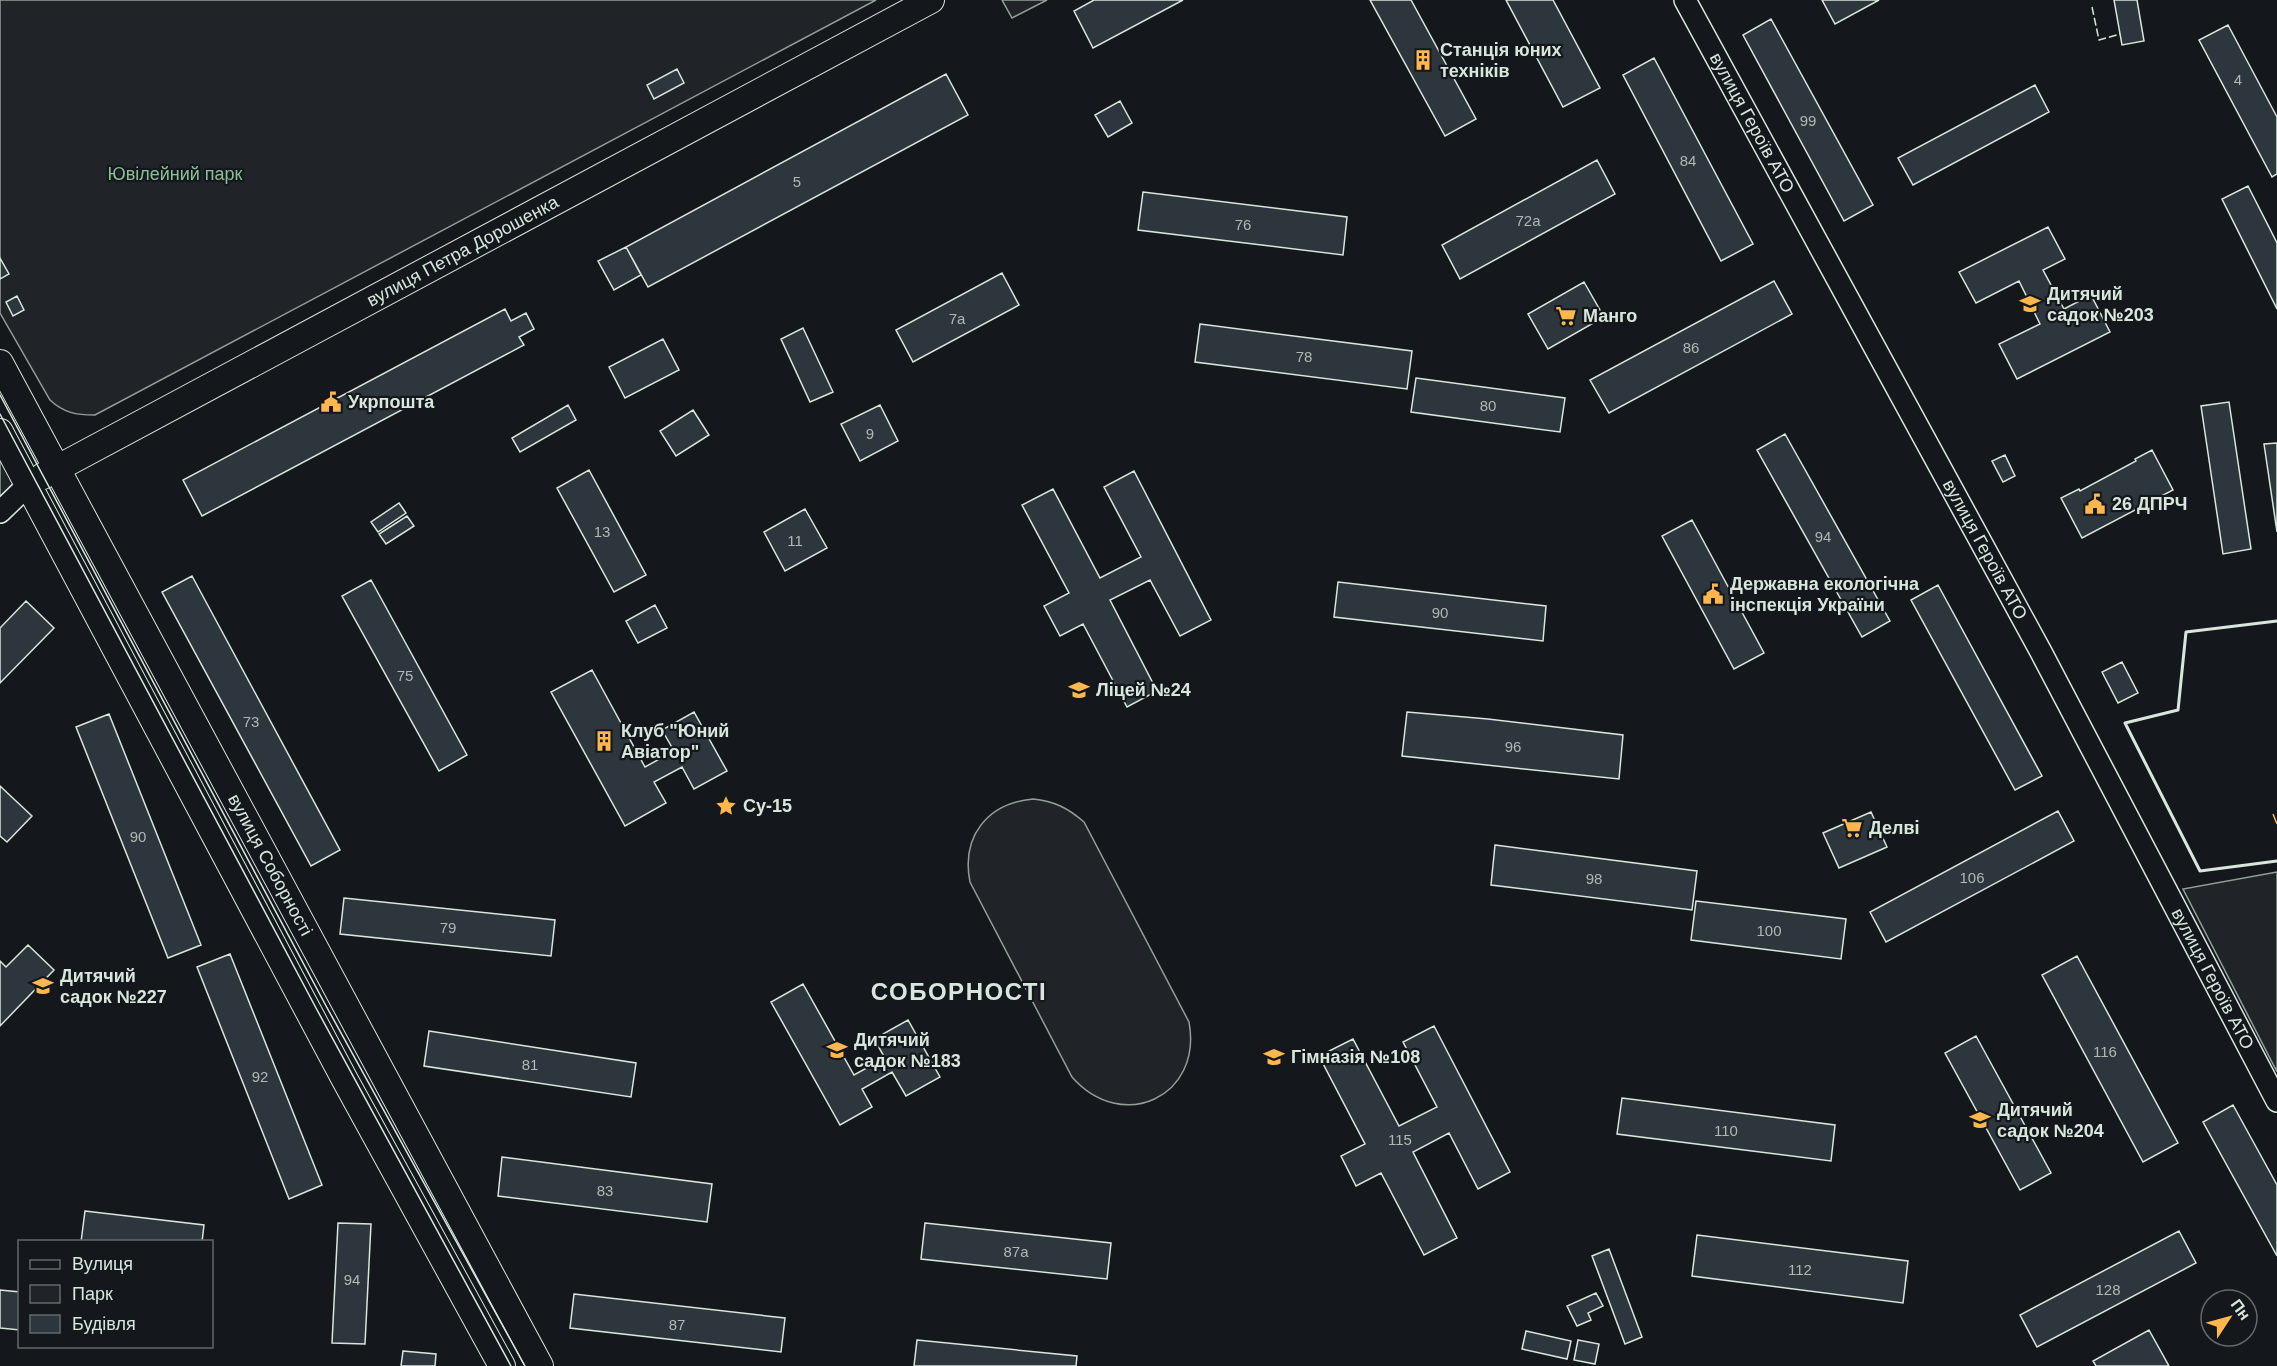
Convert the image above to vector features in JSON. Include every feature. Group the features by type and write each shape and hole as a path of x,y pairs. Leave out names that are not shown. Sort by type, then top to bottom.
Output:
{"main road":[{"name":"вулиця Петра Дорошенка","path":"27,486 931,0"},
{"name":"вулиця Соборності","path":"0,363 540,1366"},
{"name":"вулиця Соборності","path":"0,432 345,1080 502,1366"}],"street":[{"name":"вулиця Героїв АТО","path":"1685,0 2024,622 2277,1101"},
{"name":"вулиця Петра Дорошенка","path":"0,513 27,486"}],"green space":[{"name":"Ювілейний парк","path":"0,0 876,0 95,415 71,412 60,408 50,400 0,313"},
{"path":"1002,0 1047,0 1012,18"},
{"path":"0,432 27,486 0,512"},
{"path":"1033,799 1048,801 1060,806 1084,822 1189,1022 1190,1048 1184,1070 1171,1087 1154,1099 1135,1104 1113,1103 1092,1094 1072,1077 970,882 968,866 970,851 981,825 1002,807"},
{"path":"2277,872 2277,1072 2183,889"}],"building":[{"path":"1094,0 1183,0 1093,48 1074,11"},
{"name":"Станція юних техніків","path":"1370,0 1411,0 1476,119 1445,136"},
{"path":"1506,0 1553,0 1600,88 1563,107"},
{"path":"1822,0 1879,0 1835,24"},
{"path":"2114,0 2137,0 2144,41 2122,45"},
{"path":"1771,19 1873,205 1844,221 1743,35"},
{"path":"2228,25 2277,117 2277,174 2272,177 2199,40"},
{"path":"1654,58 1753,244 1721,261 1623,75"},
{"path":"677,69 684,83 654,99 647,85"},
{"path":"946,74 968,115 648,287 626,247"},
{"path":"2035,85 2049,112 1913,185 1898,158"},
{"path":"1120,101 1132,123 1108,137 1095,115"},
{"path":"1597,160 1615,194 1460,279 1442,245"},
{"path":"2248,186 2277,243 2277,309 2222,199"},
{"path":"1143,192 1347,217 1343,255 1138,230"},
{"path":"2048,227 2065,259 2043,270 2064,309 2091,295 2110,332 2017,379 1999,344 2040,324 2019,281 1976,303 1959,272"},
{"path":"626,247 641,275 614,290 598,261"},
{"path":"0,258 9,274 0,279"},
{"path":"1002,273 1019,305 913,362 896,330"},
{"path":"1774,281 1792,314 1609,413 1590,380"},
{"name":"Манго","path":"1584,282 1604,317 1548,349 1528,314"},
{"path":"17,296 24,310 13,316 6,302"},
{"path":"505,309 511,321 526,313 534,329 519,337 524,345 202,516 183,480"},
{"path":"1200,324 1412,351 1407,389 1195,362"},
{"path":"803,328 833,392 810,402 781,339"},
{"path":"663,339 679,370 625,398 609,367"},
{"path":"1416,378 1565,398 1560,432 1411,412"},
{"path":"2229,402 2251,549 2223,554 2201,406"},
{"path":"568,405 576,420 520,452 512,438"},
{"path":"880,405 898,441 860,461 841,424"},
{"path":"693,410 709,435 676,456 660,431"},
{"path":"1785,434 1890,621 1862,637 1757,450"},
{"path":"2277,443 2277,532 2264,444"},
{"path":"2152,450 2173,490 2082,538 2061,498 2079,489 2080,491"},
{"path":"2005,455 2015,476 2003,482 1992,461"},
{"path":"589,470 646,575 614,592 557,488"},
{"path":"1134,471 1211,620 1180,636 1150,580 1110,600 1157,691 1127,707 1083,624 1060,636 1044,606 1069,593 1022,505 1053,489 1100,578 1141,557 1104,487"},
{"path":"399,503 406,513 378,532 371,522"},
{"path":"805,509 827,548 785,571 764,532"},
{"path":"407,516 414,526 386,544 379,534"},
{"name":"Державна екологічна інспекція України","path":"1692,520 1764,653 1734,669 1662,536"},
{"path":"192,576 340,850 311,866 162,592"},
{"path":"371,580 467,755 439,771 342,596"},
{"path":"1338,582 1546,606 1543,641 1334,617"},
{"path":"1938,585 2042,776 2015,790 1911,600"},
{"path":"26,601 54,628 0,683 0,628"},
{"path":"655,605 667,628 638,643 626,621"},
{"path":"2122,662 2138,693 2118,703 2102,672"},
{"name":"Клуб \"Юний Авіатор\"","path":"592,670 645,767 674,751 662,730 694,712 727,771 694,789 682,767 654,782 666,803 625,826 551,692"},
{"path":"1407,712 1623,735 1619,779 1402,756"},
{"path":"109,714 201,945 168,958 76,727"},
{"path":"0,786 32,816 7,842 0,836"},
{"path":"2058,811 2074,841 1886,942 1870,912"},
{"path":"1871,812 1887,847 1839,868 1823,833"},
{"path":"1495,845 1697,871 1692,910 1491,885"},
{"path":"344,898 555,920 551,956 340,934"},
{"path":"1696,901 1846,919 1841,959 1691,940"},
{"path":"28,945 54,970 0,1026 0,961 6,967"},
{"path":"230,954 322,1185 289,1199 197,967"},
{"path":"2077,956 2178,1143 2143,1162 2042,975"},
{"path":"803,984 854,1075 885,1058 874,1039 908,1020 940,1077 906,1096 892,1072 862,1089 872,1107 840,1125 771,1002"},
{"path":"1434,1026 1510,1172 1478,1189 1449,1133 1413,1152 1457,1238 1424,1255 1381,1173 1356,1186 1341,1156 1365,1144 1319,1056 1353,1039 1399,1126 1437,1107 1403,1042"},
{"path":"429,1031 636,1063 631,1097 424,1066"},
{"path":"1976,1036 2051,1173 2020,1190 1945,1053"},
{"path":"1622,1098 1835,1125 1831,1161 1617,1134"},
{"path":"2233,1105 2277,1185 2277,1256 2203,1122"},
{"path":"502,1157 712,1184 707,1222 498,1196"},
{"path":"85,1211 204,1225 202,1240 81,1240"},
{"path":"338,1223 371,1224 365,1344 332,1343"},
{"path":"925,1223 1111,1243 1107,1279 921,1259"},
{"path":"2179,1231 2196,1263 2037,1347 2020,1315"},
{"path":"1697,1235 1908,1261 1903,1303 1692,1276"},
{"path":"1609,1249 1642,1337 1625,1344 1592,1256"},
{"path":"0,1290 18,1292 18,1330 0,1328"},
{"path":"1596,1293 1603,1306 1588,1313 1591,1320 1577,1326 1567,1306"},
{"path":"574,1294 785,1318 781,1352 570,1328"},
{"path":"2149,1330 2169,1366 2096,1366 2093,1361"},
{"path":"1526,1331 1571,1341 1567,1359 1522,1349"},
{"path":"917,1340 1077,1356 1076,1366 914,1366"},
{"path":"1578,1340 1599,1344 1595,1364 1574,1360"},
{"path":"403,1351 436,1354 435,1366 401,1366"}],"tram line":[{"path":"0,395 325,1004 525,1366"},
{"path":"0,414 316,1008 511,1366"}],"fence":[{"path":"2092,7 2099,40 2120,34"}],"wall":[{"path":"2277,621 2186,632 2178,710 2125,723 2200,871 2277,861"}],"power":[{"path":"2273,814 2277,824"}],"place":[{"name":"Станція юних техніків","path":"1423,60"},
{"name":"Дитячий садок №203","path":"2030,304"},
{"name":"Манго","path":"1566,316"},
{"name":"Укрпошта","path":"331,402"},
{"name":"26 ДПРЧ","path":"2095,504"},
{"name":"Державна екологічна інспекція України","path":"1713,594"},
{"name":"Ліцей №24","path":"1079,690"},
{"name":"Клуб \"Юний Авіатор\"","path":"604,741"},
{"name":"Су-15","path":"726,806"},
{"name":"Делві","path":"1852,828"},
{"name":"Дитячий садок №227","path":"43,986"},
{"name":"Дитячий садок №183","path":"837,1050"},
{"name":"Гімназія №108","path":"1274,1057"},
{"name":"Дитячий садок №204","path":"1980,1120"}],"district":[{"name":"СОБОРНОСТІ","path":"959,991"}]}
